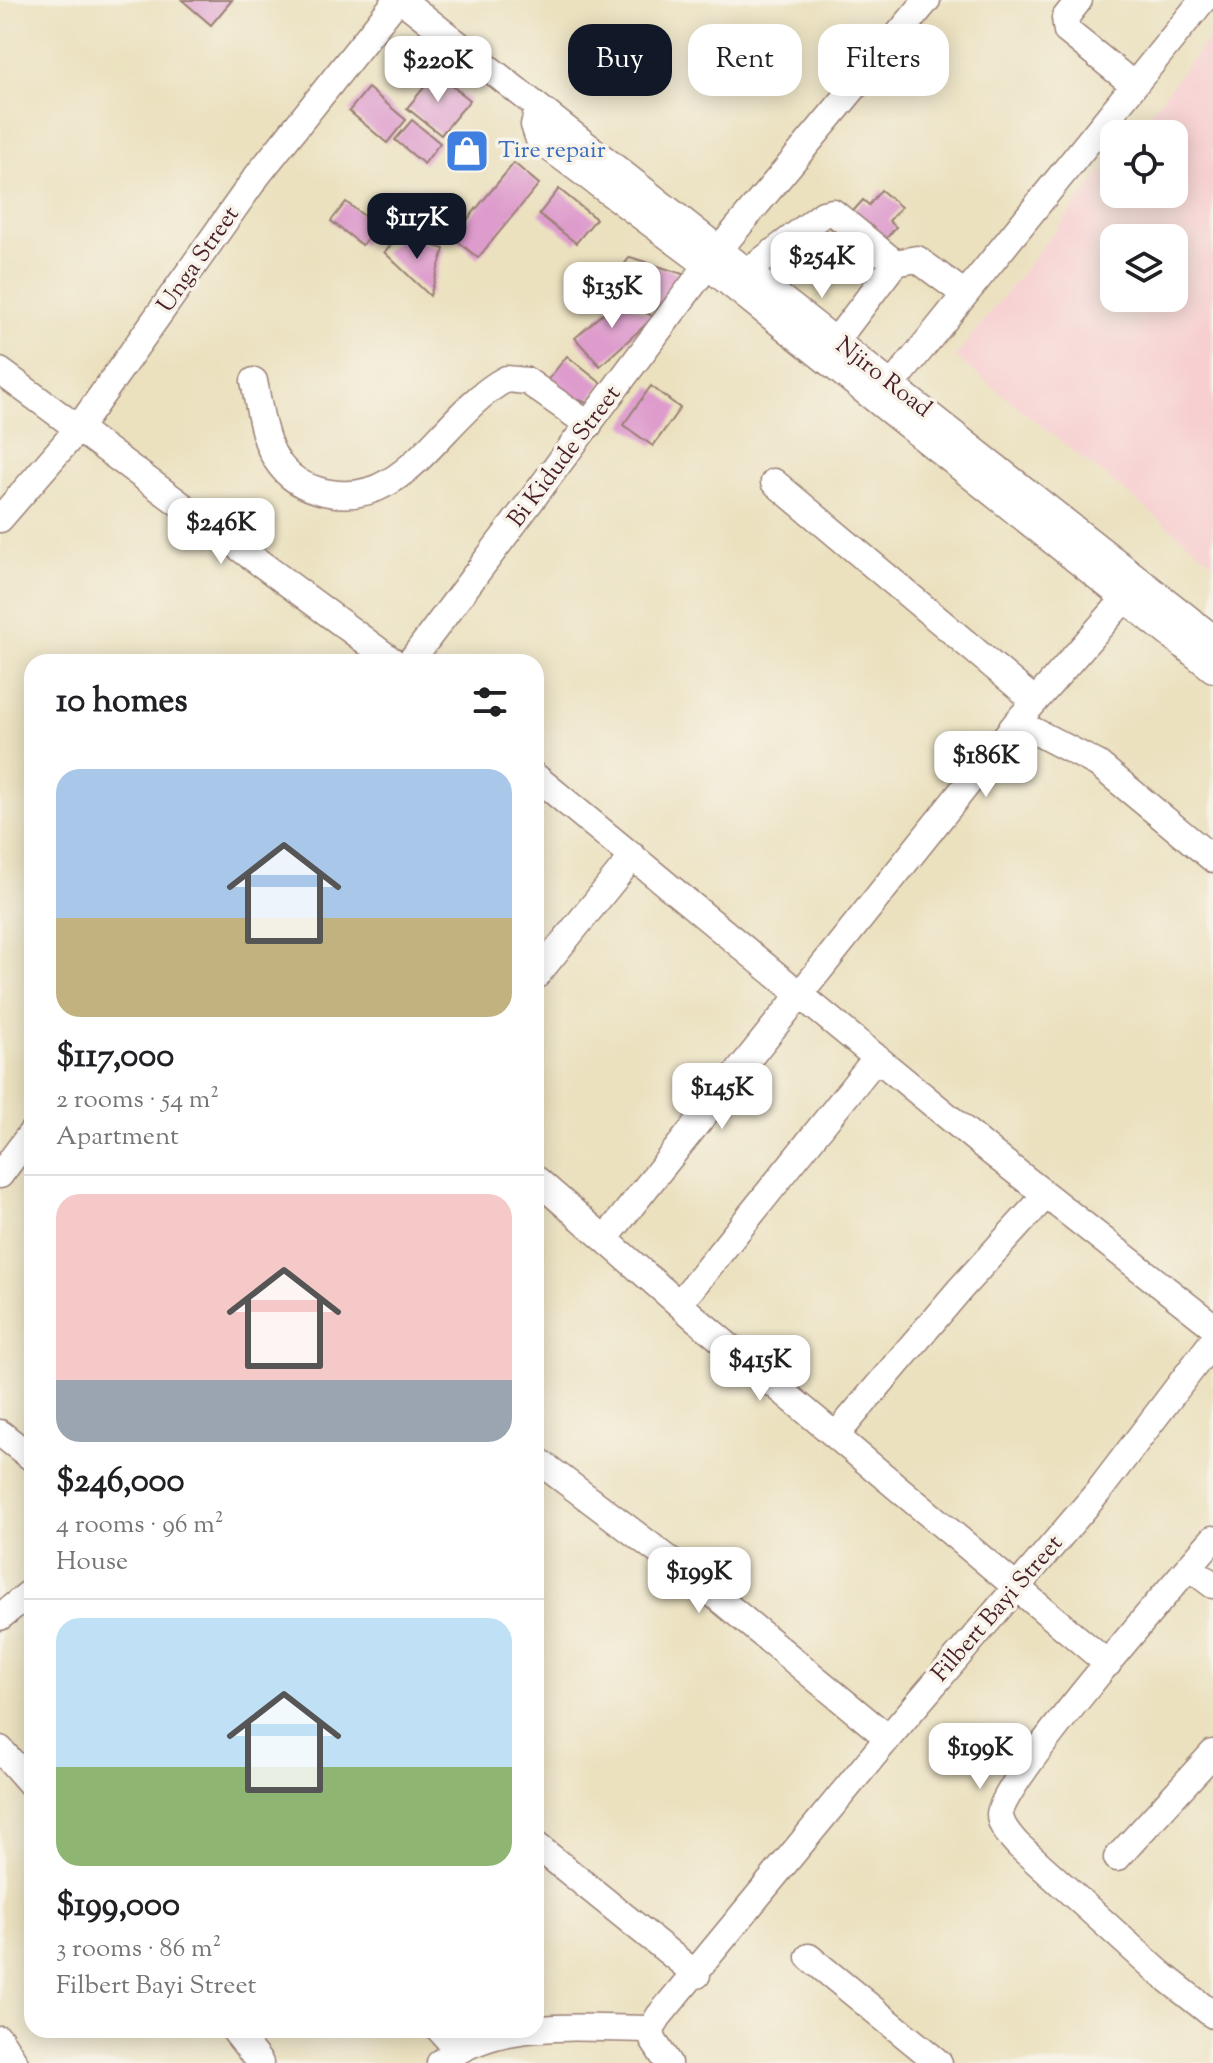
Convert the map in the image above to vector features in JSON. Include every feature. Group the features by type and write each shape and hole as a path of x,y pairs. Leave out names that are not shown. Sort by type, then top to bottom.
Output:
{"street":[{"name":"Njiro Road","path":"399,0 538,108 713,258 747,272 892,385 1133,590 1213,638"},
{"name":"Unga Street","path":"0,519 77,430 257,176 399,0"},
{"name":"Bi Kidude Street","path":"416,654 713,258 927,0"},
{"path":"1079,0 1065,18 1067,31 1134,85"},
{"path":"892,385 963,293 1203,0"},
{"path":"747,272 823,214 833,212 895,263"},
{"path":"713,258 1133,590 1213,669"},
{"path":"835,342 895,263 917,259 963,293"},
{"path":"0,371 383,654"},
{"path":"254,381 265,439 279,467 306,487 331,494 354,496 389,485 485,393 506,379 527,381 589,425"},
{"path":"774,482 1035,701"},
{"path":"605,1239 1017,722 1133,590"},
{"path":"1017,722 1098,764 1213,859"},
{"path":"544,784 1046,1195 1213,1326"},
{"path":"544,966 633,856"},
{"path":"679,1304 877,1057"},
{"path":"0,1175 24,1143"},
{"path":"544,1186 679,1304 1108,1664"},
{"path":"837,1434 961,1288 1046,1195"},
{"name":"Filbert Bayi Street","path":"651,2029 888,1738 1098,1492 1213,1341"},
{"path":"0,1433 24,1452"},
{"path":"544,1465 647,1541 888,1738"},
{"path":"1213,1539 1108,1664 1010,1790 1000,1814 1002,1825 1018,1845 1213,2015"},
{"path":"1189,1567 1213,1585"},
{"path":"0,1749 24,1776"},
{"path":"1117,1858 1213,1753"},
{"path":"544,1851 697,1975"},
{"path":"809,1957 939,2063"},
{"path":"544,2033 651,2029 653,2040 668,2063"},
{"path":"240,2038 260,2063"},
{"path":"446,2047 483,2038"},
{"path":"0,2039 15,2063"}],"shaded area":[{"path":"1213,33 1213,562 955,357 1100,175 1100,208 1188,208 1188,120 1144,120"}],"building":[{"path":"182,0 232,0 211,25"},
{"path":"436,73 470,100 441,135 407,108"},
{"path":"368,88 406,120 387,143 349,111"},
{"path":"412,120 440,143 424,164 395,140"},
{"path":"514,163 539,184 478,258 453,237"},
{"path":"559,189 596,219 576,243 539,214"},
{"path":"881,190 901,207 889,221 896,227 879,247 846,219 863,200 869,205"},
{"path":"346,202 377,226 362,245 331,221"},
{"path":"401,236 444,249 430,296 384,252"},
{"path":"630,257 689,276 661,311 616,275"},
{"path":"619,299 654,317 600,366 575,338"},
{"path":"567,356 602,384 587,403 543,386"},
{"path":"651,386 680,408 653,446 623,425"}],"place":[{"name":"Tire repair","path":"467,151"}]}
